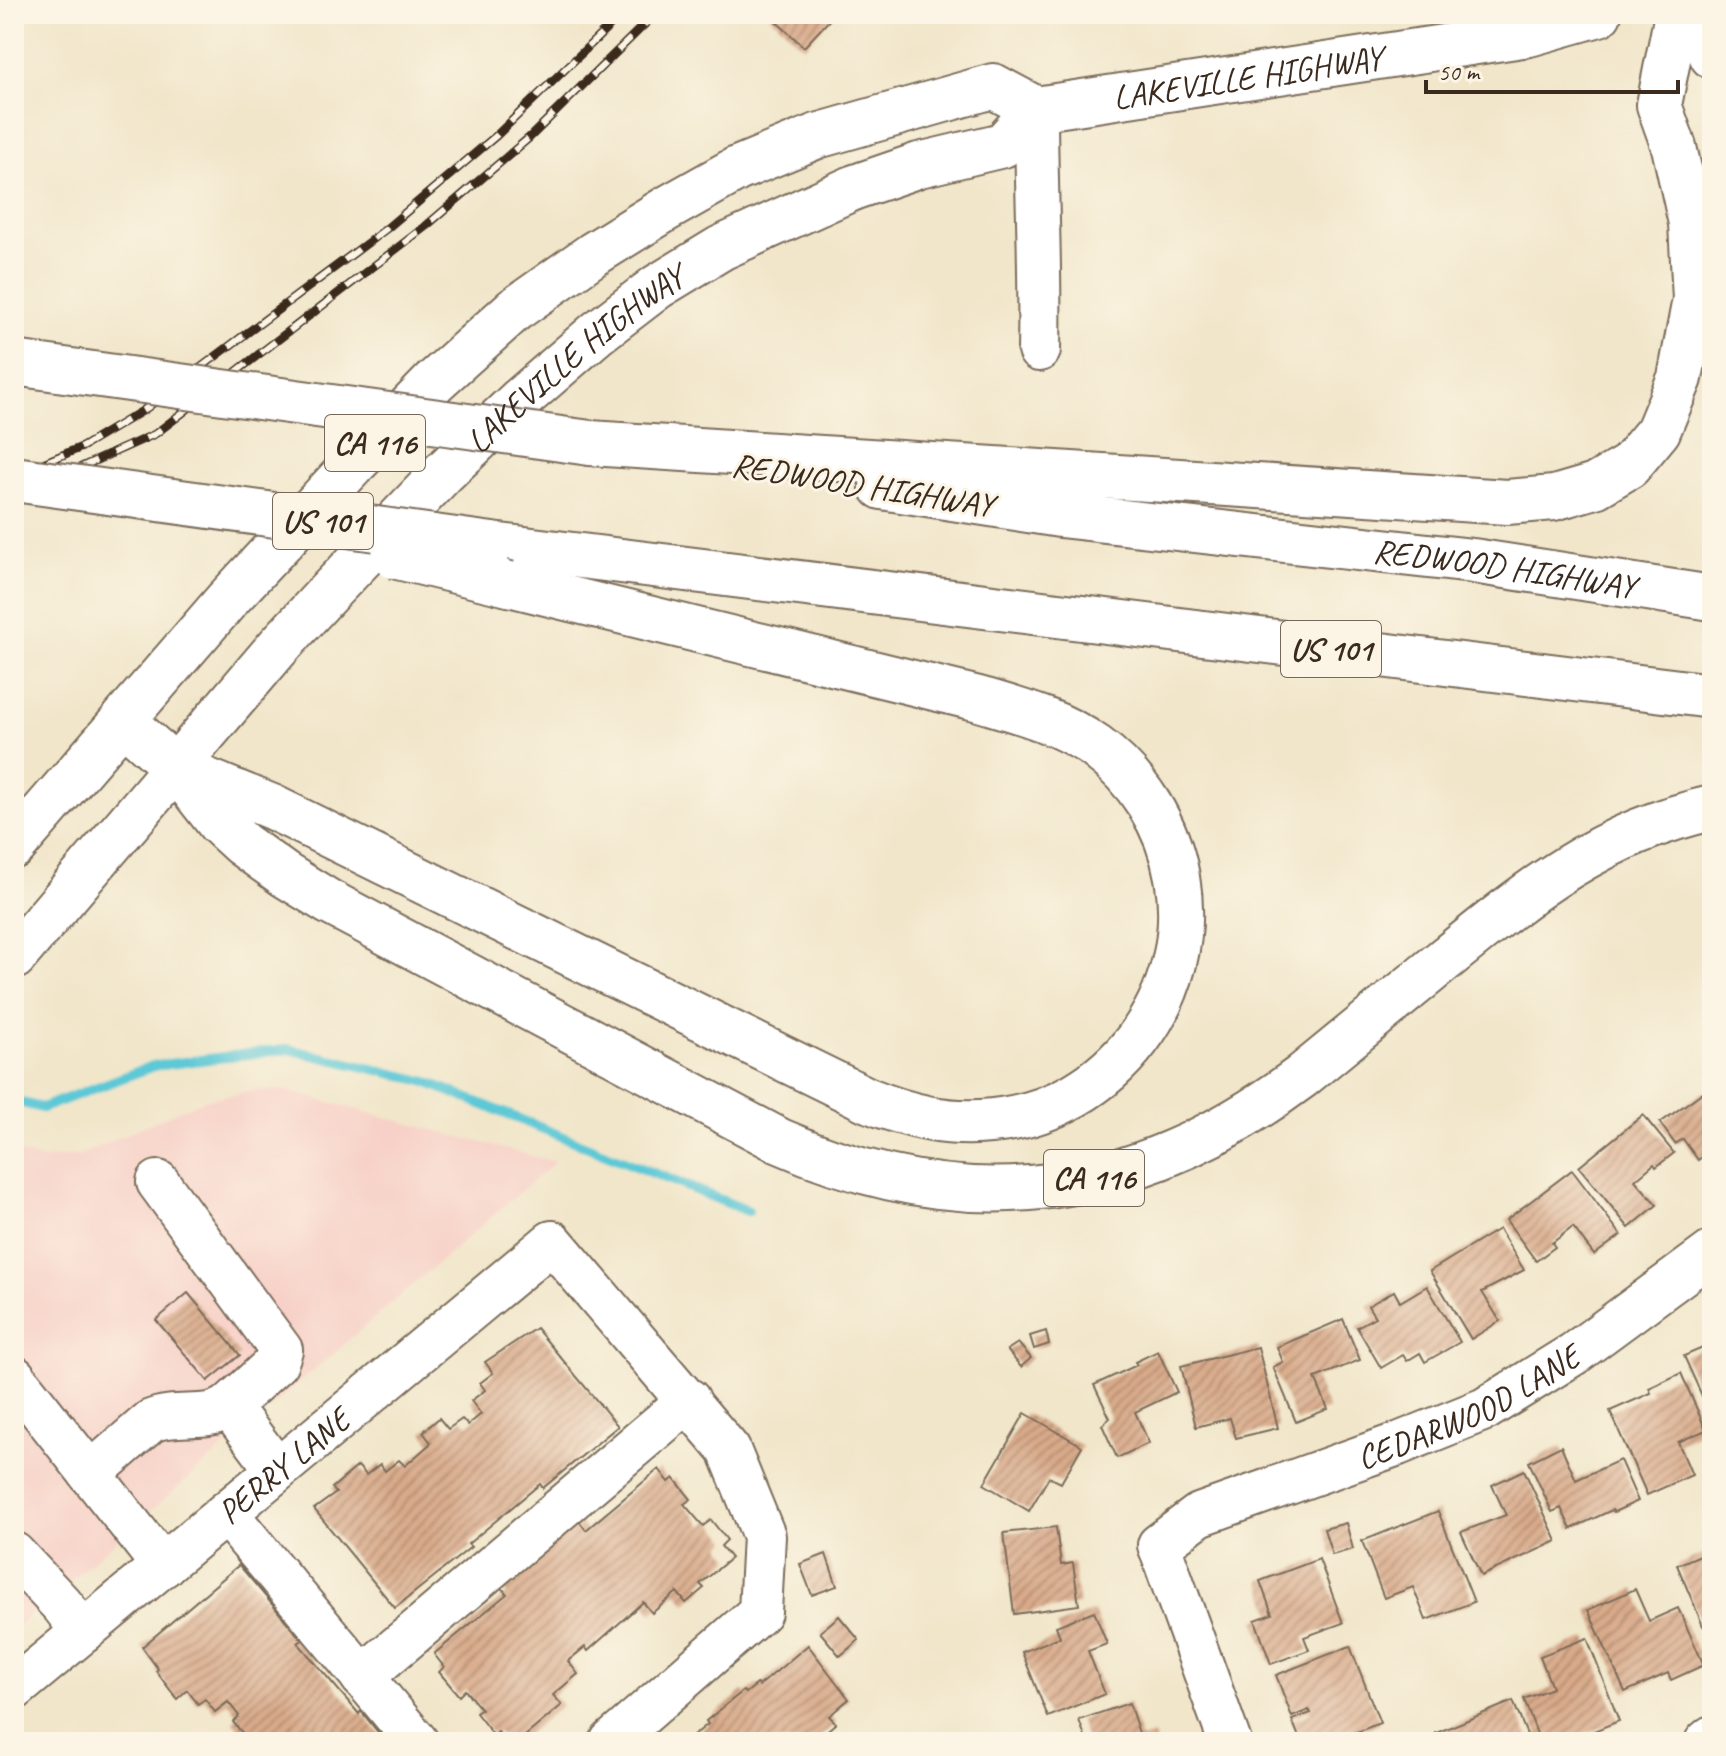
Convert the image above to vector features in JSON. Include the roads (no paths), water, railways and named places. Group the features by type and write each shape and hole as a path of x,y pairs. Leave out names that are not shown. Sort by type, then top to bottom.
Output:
{"main road":[{"name":"LAKEVILLE HIGHWAY","path":"14,846 227,600 435,381 514,310 592,255 737,169 817,136 993,86 1036,109 1529,34 1599,14"},
{"path":"590,443 1507,502 1554,498 1595,486 1629,466 1658,431 1680,378 1695,299 1691,223 1674,147 1659,105 1677,14"},
{"path":"1693,14 1712,56"},
{"name":"LAKEVILLE HIGHWAY","path":"14,957 279,646 444,472 597,333 657,287 721,248 855,187 919,165 1003,145 1036,109"},
{"name":"REDWOOD HIGHWAY","path":"14,363 590,443 1060,515 1473,561 1712,598"},
{"name":"US 101","path":"14,479 492,545 1712,696"},
{"path":"123,721 176,768 272,807 840,1086 902,1113 938,1121 1010,1119 1044,1110 1077,1094 1106,1074 1142,1034 1167,987 1177,953 1180,917 1176,872 1163,830 1145,798 1123,770 1089,742 1049,721 979,699 154,498"},
{"name":"CA 116","path":"176,768 219,823 253,852 306,889 411,947 792,1146 848,1168 921,1185 958,1189 1032,1189 1080,1181 1140,1166 1209,1137 1272,1099 1499,916 1565,867 1640,829 1712,808"}],"street":[{"path":"1036,109 1036,227 1041,261 1039,350"},
{"path":"90,1474 151,1421 163,1416 220,1413 277,1362 281,1350 158,1182"},
{"name":"PERRY LANE","path":"14,1689 552,1242 689,1400"},
{"name":"CEDARWOOD LANE","path":"1230,1742 1159,1545 1199,1515 1398,1444 1485,1409 1575,1353 1712,1252"},
{"path":"14,1377 163,1566"},
{"path":"362,1677 689,1400 729,1450 764,1536 760,1612 613,1741"},
{"path":"229,1406 277,1470"},
{"path":"226,1513 417,1742"},
{"path":"14,1554 83,1632"},
{"path":"1706,1742 1712,1737"}],"waterway":[{"path":"14,1101 42,1108 153,1066 288,1049 424,1081 748,1211"}],"railway":[{"path":"14,475 82,447 144,410 386,229 497,135 622,14"},
{"path":"14,497 155,434 426,226 530,137 655,14"}]}
